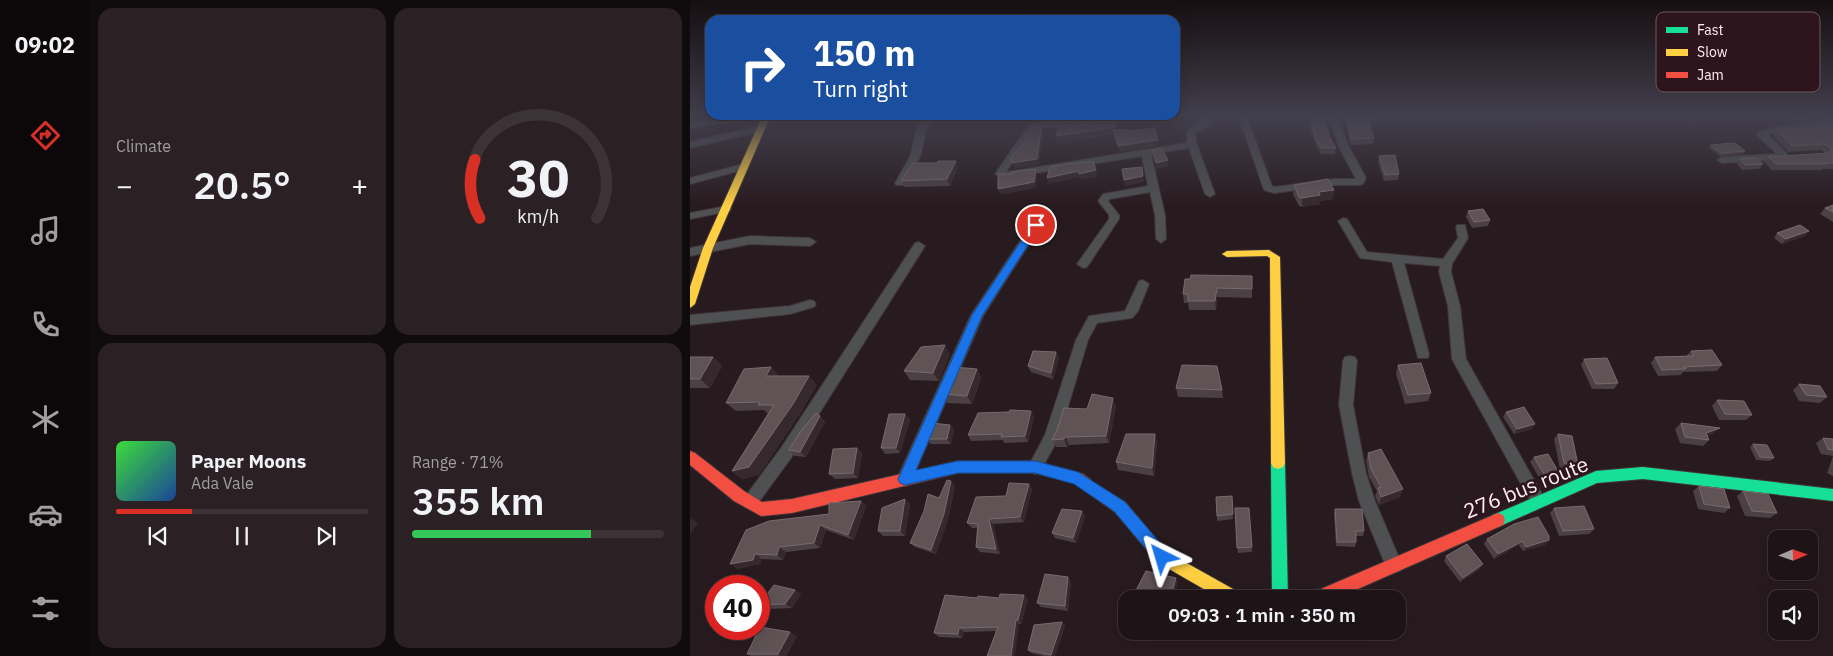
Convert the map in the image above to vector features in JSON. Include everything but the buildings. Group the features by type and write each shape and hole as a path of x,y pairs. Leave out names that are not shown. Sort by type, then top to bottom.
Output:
{"street":[{"path":"690,304 708,248 752,146"},
{"path":"900,183 915,157 918,146"},
{"path":"1019,146 1000,174 1188,146"},
{"path":"1192,146 1210,194"},
{"path":"1253,146 1268,188 1274,190 1334,182 1359,182 1360,178 1343,146"},
{"path":"1722,160 1790,156 1776,146"},
{"path":"1146,153 1160,215 1161,239"},
{"path":"690,181 743,166"},
{"path":"1083,264 1114,219 1114,215 1103,201 1107,196 1154,188"},
{"path":"690,216 726,209"},
{"path":"905,479 977,315 1046,210"},
{"path":"1342,221 1364,255 1446,263"},
{"path":"1462,227 1463,238 1446,263 1445,272 1454,306 1459,358 1538,501"},
{"path":"690,252 750,240 810,242"},
{"path":"750,502 786,453 919,246"},
{"path":"1227,254 1269,253 1275,257 1280,590"},
{"path":"1397,258 1423,354"},
{"path":"1035,467 1052,437 1082,340 1093,319 1128,315 1132,311 1143,284"},
{"path":"690,320 790,310 810,304"},
{"path":"1350,361 1346,405 1359,473 1367,502 1394,564"},
{"path":"690,457 739,496 761,509 792,506 958,467 1035,467 1078,478 1120,507 1162,557 1222,590"},
{"name":"276 bus route","path":"1336,590 1596,477 1643,473 1833,495"}],"traffic: fast":[{"path":"1278,463 1280,590"},
{"path":"1498,520 1596,477 1643,473 1833,495"}],"traffic: slow":[{"path":"690,304 708,248 753,146"},
{"path":"1227,254 1269,253 1275,257 1278,463"},
{"path":"1086,484 1120,507 1162,557 1221,590"}],"traffic: jam":[{"path":"690,457 739,496 761,509 792,506 958,467 1035,467 1078,478 1086,484"},
{"path":"1337,590 1498,520"}],"route":[{"path":"1036,225 977,315 905,479 958,467 1035,467 1078,478 1120,507 1162,557"}]}
